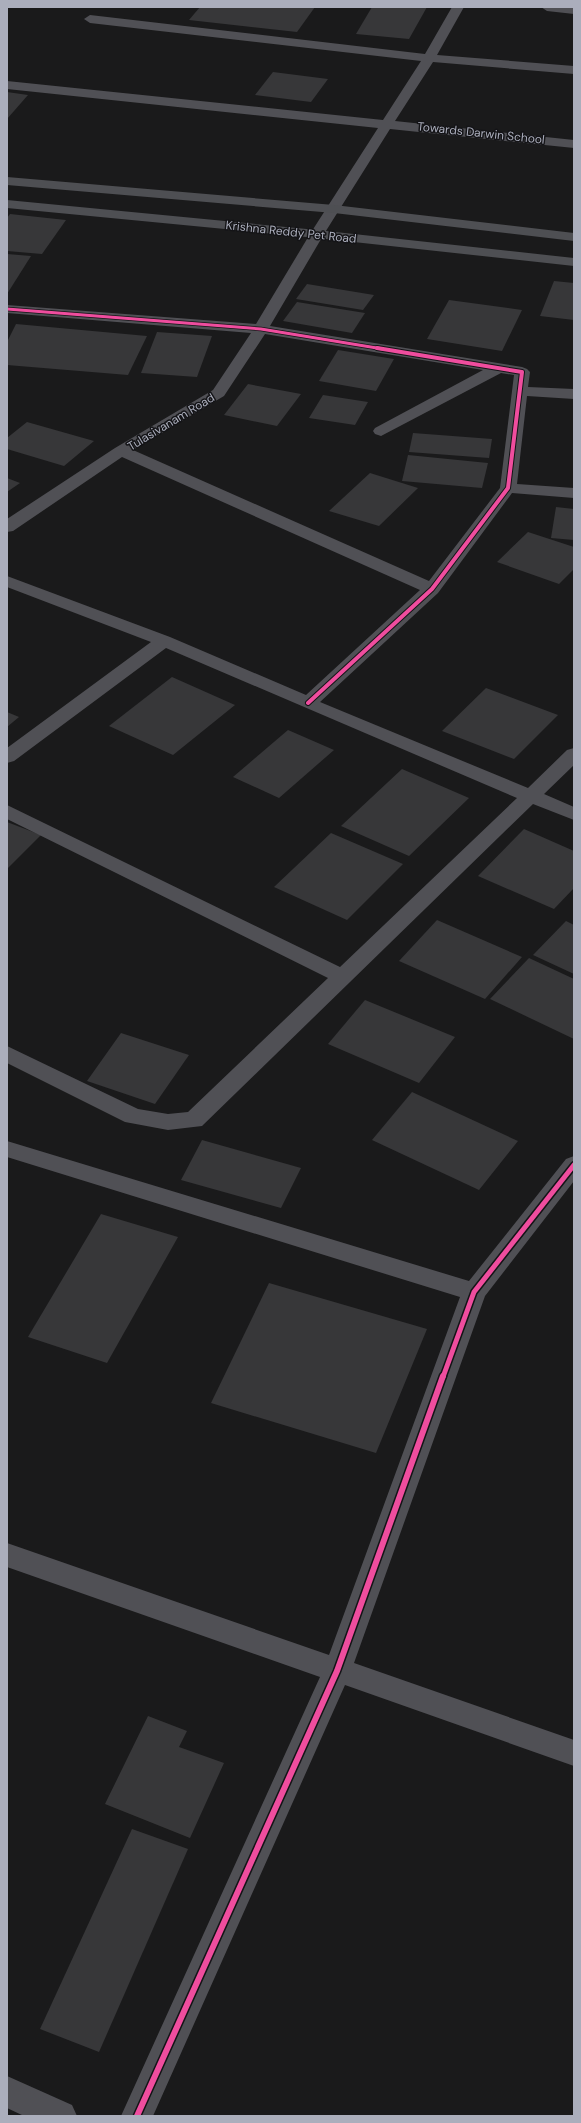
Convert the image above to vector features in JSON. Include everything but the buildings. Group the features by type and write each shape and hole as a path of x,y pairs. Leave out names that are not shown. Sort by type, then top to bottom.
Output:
{"main road":[{"name":"Krishna Reddy Pet Road","path":"7,181 334,209 574,237"},
{"name":"Krishna Reddy Pet Road","path":"7,204 317,234 574,262"}],"street":[{"name":"Tulasivanam Road","path":"7,527 121,451 219,393 261,330 317,234 429,58 458,7"},
{"path":"547,7 574,10"},
{"path":"90,19 429,58 574,70"},
{"name":"Towards Darwin School","path":"7,85 387,123 574,144"},
{"path":"9,312 261,330 522,372 508,488 432,589 308,704"},
{"path":"381,431 497,368"},
{"path":"520,391 574,394"},
{"path":"121,451 432,589"},
{"path":"508,488 574,493"},
{"path":"7,581 164,641 308,704 574,814"},
{"path":"7,757 164,641"},
{"path":"7,1054 133,1116 168,1122 194,1120 574,754"},
{"path":"7,811 343,977"},
{"path":"7,1149 474,1292"},
{"path":"137,2116 337,1671 474,1292 574,1165"},
{"path":"7,1555 574,1753"},
{"path":"7,2092 61,2116"}],"cycle path":[{"path":"7,309 261,329 522,372 508,488 432,589 308,703"},
{"path":"137,2116 337,1671 474,1292 574,1165"}]}
